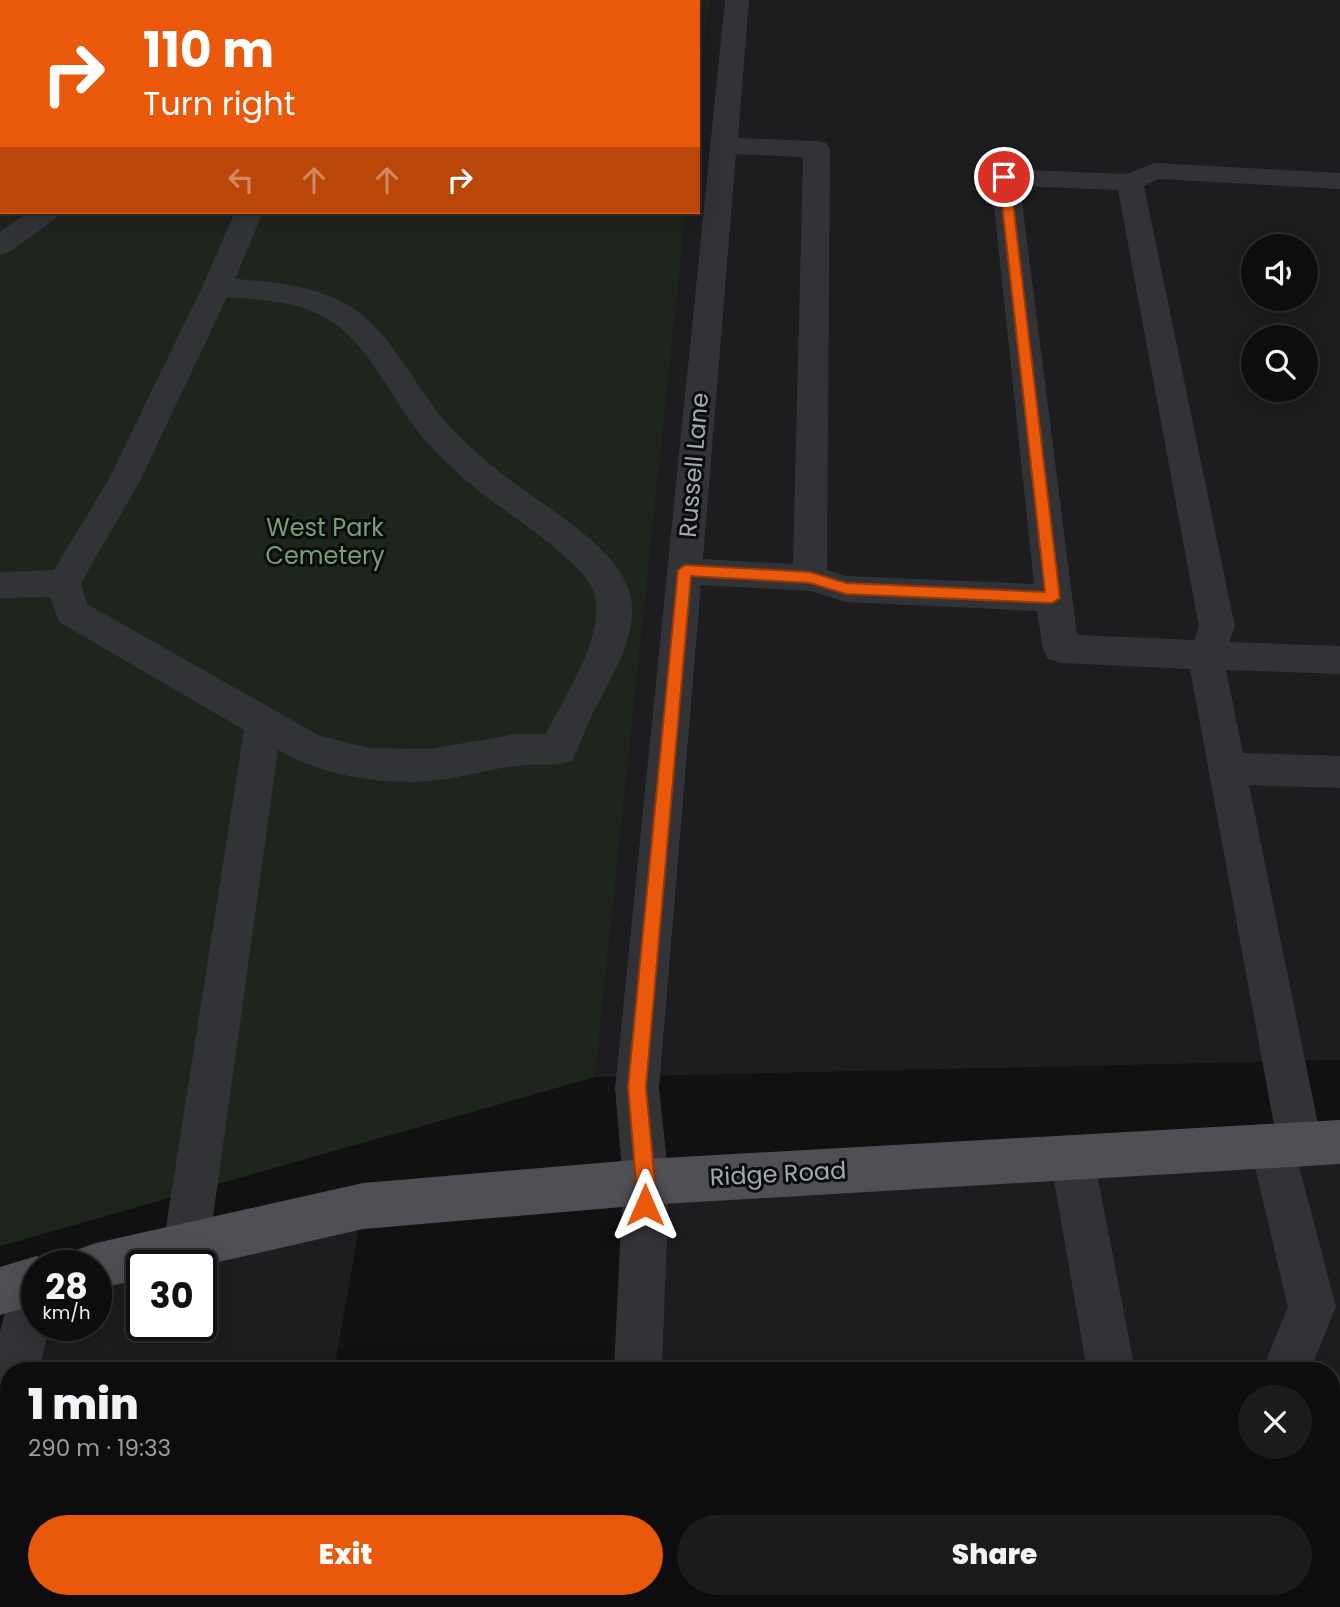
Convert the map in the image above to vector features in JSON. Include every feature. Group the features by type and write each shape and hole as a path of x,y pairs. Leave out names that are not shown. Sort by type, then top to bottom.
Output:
{"main road":[{"name":"Ridge Road","path":"112,1262 363,1206 646,1182 1304,1144"}],"street":[{"name":"Russell Lane","path":"638,1362 646,1182 637,1087 737,0"},
{"path":"724,146 817,149 810,578"},
{"path":"1340,181 1155,171 1130,182 1004,177 1052,598 1061,649 1340,660"},
{"path":"1130,182 1217,627 1205,655 1304,1144 1312,1307 1289,1362"},
{"path":"0,246 43,214"},
{"path":"218,287 265,290 296,296 321,303 346,318 372,345 437,433 490,482 593,559 607,579 615,600 610,632 597,670 559,750 517,750 429,765 370,764 311,750 71,612 64,583 124,481 218,287 248,214"},
{"path":"685,570 810,578 846,589 1052,598"},
{"path":"0,585 64,583"},
{"path":"186,1246 263,724"},
{"path":"1226,768 1340,772"},
{"path":"1072,1158 1110,1362"},
{"path":"16,1362 21,1313"}],"shaded area":[{"path":"710,0 1340,0 1340,1060 595,1077 686,214 700,214 700,78"},
{"path":"1340,1142 1340,1362 638,1362 646,1182"},
{"path":"363,1206 335,1362 17,1362 22,1341 112,1341 112,1262 126,1259 126,1341 217,1341 217,1250 167,1250"}],"green space":[{"name":"West Park Cemetery","path":"700,0 710,0 700,78"},
{"name":"West Park Cemetery","path":"0,214 686,214 595,1077 0,1246"}],"route":[{"path":"645,1205 646,1182 637,1087 685,570 810,578 846,589 1052,598 1004,177"}]}
